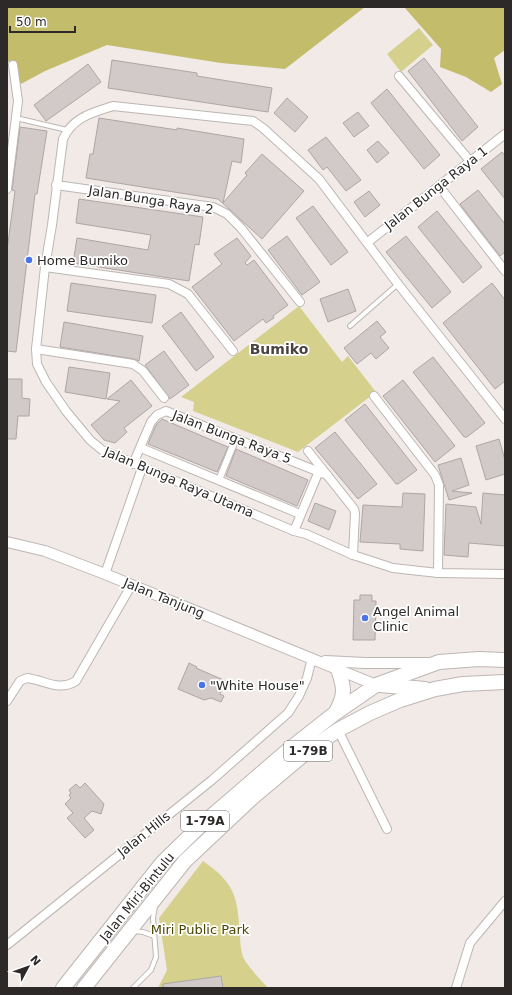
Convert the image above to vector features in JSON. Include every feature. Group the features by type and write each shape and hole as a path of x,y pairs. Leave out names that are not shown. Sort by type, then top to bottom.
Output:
{"highway":[{"name":"Jalan Miri-Bintulu","path":"63,988 162,863 200,826 287,751 334,714 376,685 439,662 479,659 505,660"},
{"path":"334,714 342,702 344,692 338,669"},
{"name":"Jalan Miri-Bintulu","path":"84,988 185,861 252,798 310,750 338,730 370,713 400,700 432,689 463,684 505,682"},
{"path":"376,685 432,689"}],"street":[{"path":"7,189 18,95 13,65"},
{"path":"400,76 470,161"},
{"path":"67,130 78,120 94,112 113,106 253,121 319,179 368,242 398,284 505,419"},
{"name":"Jalan Bunga Raya Utama","path":"67,130 62,139 52,225 45,268 36,349 37,364 46,382 66,411 90,440 102,450 142,468 206,493 294,531 306,534 353,554 393,568 438,573 505,574"},
{"name":"Jalan Bunga Raya 1","path":"368,242 505,134"},
{"name":"Jalan Bunga Raya 2","path":"56,185 213,207 227,214 240,228 300,302"},
{"path":"439,186 505,271"},
{"path":"45,268 169,284 188,294 233,351"},
{"path":"36,349 132,364 143,371 164,398"},
{"path":"374,396 435,475 439,485 438,573"},
{"name":"Jalan Bunga Raya 5","path":"133,464 151,422 157,415 166,411 327,474"},
{"path":"219,480 236,438"},
{"path":"141,448 300,514"},
{"path":"308,451 354,509 353,554"},
{"path":"105,574 142,468"},
{"path":"294,531 319,471"},
{"name":"Jalan Tanjung","path":"7,542 45,551 105,574 376,685"},
{"path":"7,702 20,681 27,678 59,686 72,683 76,680 132,586"},
{"name":"Jalan Tanjung","path":"315,659 365,663 439,662"},
{"name":"Jalan Hills","path":"7,944 212,780 288,713 299,696 315,659"},
{"path":"338,730 387,829"},
{"path":"456,988 470,943 505,901"}],"lane":[{"path":"16,118 67,130"},
{"path":"350,326 398,284"},
{"path":"133,988 151,970 156,958 153,918 156,899"},
{"path":"129,932 138,931 154,936"}],"green space":[{"path":"419,28 433,45 401,72 387,54"},
{"path":"299,306 342,362 348,356 376,392 298,452 193,411 194,402 181,397"},
{"name":"Miri Public Park","path":"203,861 222,877 233,892 238,910 240,944 243,957 268,988 158,988 167,970 159,918"}],"shaded area":[{"path":"7,7 365,7 285,69 221,63 107,45 45,71 21,84 7,59"},
{"path":"404,7 505,7 505,50 494,58 502,84 491,92 466,77 440,67 441,49"}],"building":[{"path":"424,58 478,127 462,141 408,71"},
{"path":"112,60 197,73 197,76 272,88 268,112 108,88"},
{"path":"88,64 101,82 46,121 34,105"},
{"path":"387,89 440,155 424,169 371,103"},
{"path":"287,98 308,117 295,132 274,113"},
{"path":"358,112 369,126 354,137 343,123"},
{"path":"99,118 177,130 177,128 244,139 241,163 232,161 223,203 247,175 245,173 262,154 304,191 262,239 218,199 86,178 90,154 93,154"},
{"path":"20,127 47,131 37,194 35,194 16,352 7,351 7,250 15,191 12,190"},
{"path":"326,137 361,180 346,191 327,167 323,170 308,150"},
{"path":"378,141 389,153 377,163 367,150"},
{"path":"502,152 505,156 505,199 481,169"},
{"path":"478,190 505,224 505,252 500,256 460,204"},
{"path":"369,191 380,205 365,217 354,202"},
{"path":"79,199 203,217 199,245 195,244 189,281 73,263 77,238 148,250 151,235 76,223"},
{"path":"313,206 348,252 331,265 296,218"},
{"path":"437,211 482,267 463,283 418,227"},
{"path":"287,236 320,282 302,295 268,250"},
{"path":"406,236 451,292 432,308 386,252"},
{"path":"237,238 251,256 245,263 247,265 254,260 288,305 273,316 274,318 266,323 263,319 234,341 192,287 222,264 214,254"},
{"path":"71,283 156,295 152,323 67,311"},
{"path":"492,283 505,300 505,381 495,389 443,323"},
{"path":"348,289 356,311 328,322 320,299"},
{"path":"181,312 214,357 196,371 162,326"},
{"path":"377,321 386,332 380,337 389,348 376,359 371,353 357,364 344,348"},
{"path":"64,322 143,336 139,361 60,347"},
{"path":"164,351 189,385 170,399 145,365"},
{"path":"433,357 485,423 467,437 464,437 413,372"},
{"path":"69,367 110,373 106,399 65,392"},
{"path":"7,379 22,379 22,398 30,399 29,416 18,416 16,439 7,439"},
{"path":"131,380 152,406 124,428 127,432 115,443 104,440 91,425 120,401 107,399"},
{"path":"403,380 455,446 435,462 383,396"},
{"path":"365,404 417,470 398,484 396,484 345,420"},
{"path":"162,419 228,447 217,472 148,444 156,425"},
{"path":"335,432 377,484 358,499 315,448"},
{"path":"499,439 505,460 505,474 486,480 476,446"},
{"path":"236,449 308,480 297,506 226,476"},
{"path":"461,458 469,485 452,491 472,493 449,500 438,465"},
{"path":"403,493 425,494 423,551 400,549 400,544 360,542 363,505 402,507"},
{"path":"483,493 505,495 505,546 469,543 468,557 444,555 446,504 476,507 481,524"},
{"path":"315,503 336,511 329,530 308,521"},
{"name":"Angel Animal Clinic","path":"360,595 372,595 372,601 376,601 375,640 353,640 354,600 360,600"},
{"name":"\"White House\"","path":"189,663 197,667 196,668 226,681 220,694 224,696 221,702 211,698 204,700 178,689"},
{"path":"85,783 104,804 101,814 92,811 84,818 94,830 85,838 67,818 73,813 65,804 71,798 69,795 71,793 69,790 76,784 80,788"},
{"path":"221,976 223,988 163,988 163,984"}],"place":[{"name":"Home Bumiko","path":"29,260"},
{"name":"Angel Animal Clinic","path":"365,618"},
{"name":"\"White House\"","path":"202,685"}],"district":[{"name":"Bumiko","path":"279,349"}]}
